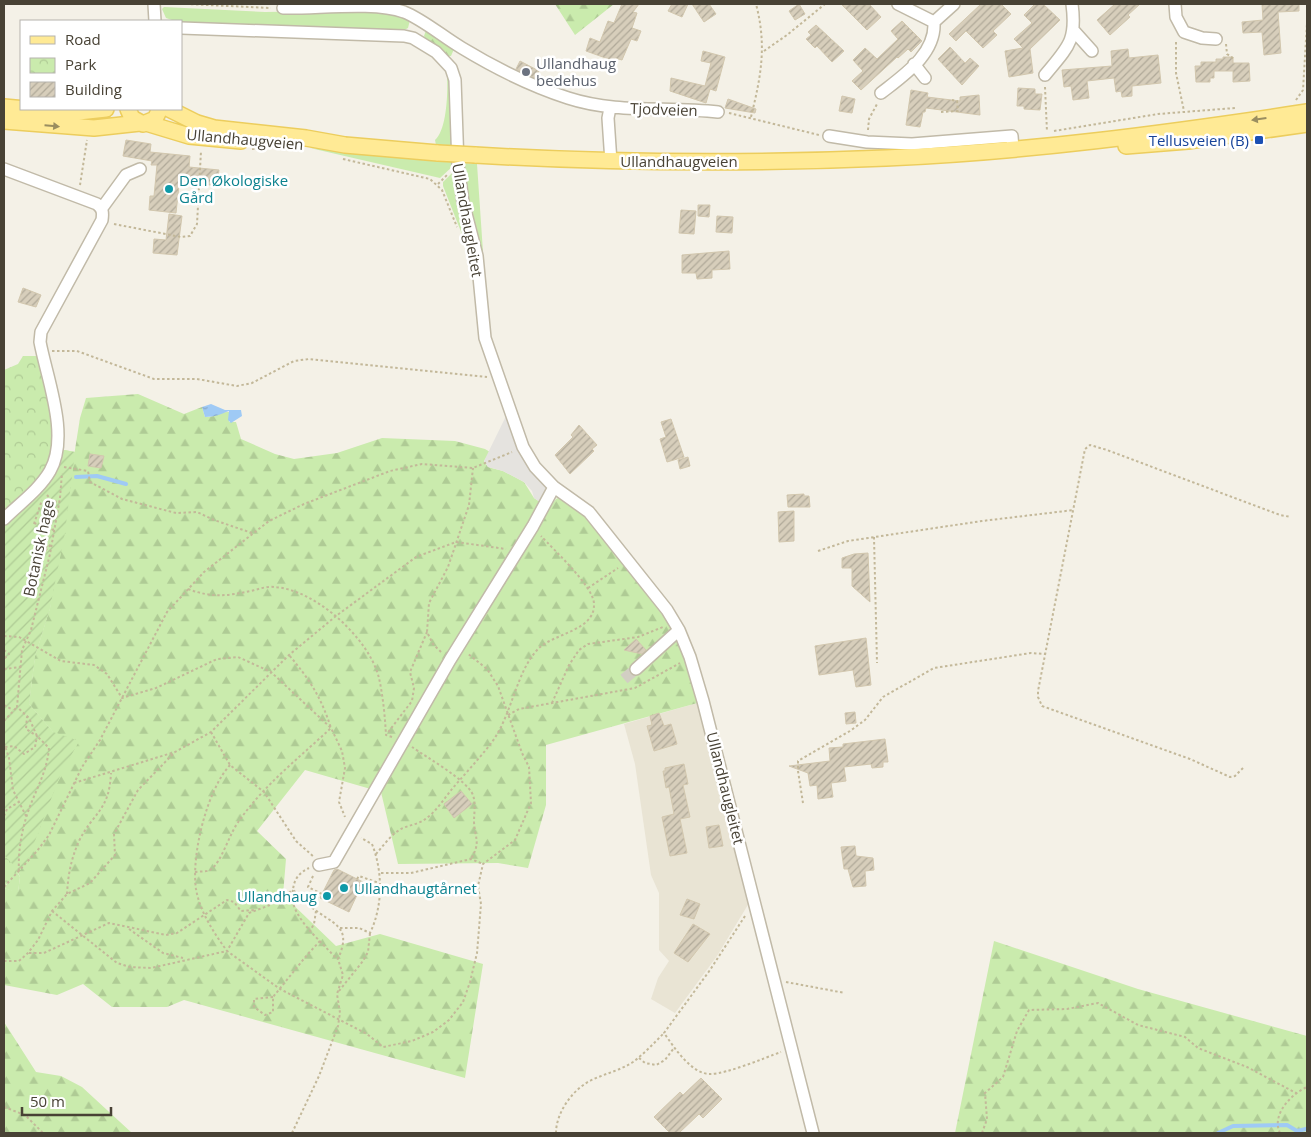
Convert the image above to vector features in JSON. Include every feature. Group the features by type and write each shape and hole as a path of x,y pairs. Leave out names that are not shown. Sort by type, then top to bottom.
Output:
{"main road":[{"path":"4,108 20,109"},
{"path":"30,110 69,113 97,110"},
{"path":"128,110 132,118 143,123 155,119 160,110"},
{"name":"Ullandhaugveien","path":"171,110 191,121 214,128 306,138 344,152"},
{"name":"Ullandhaugveien","path":"4,120 94,128 143,123 189,136 212,140 344,152 438,153 611,162 886,158 1013,149 1307,112"},
{"name":"Ullandhaugveien","path":"1013,149 1030,152 1188,141 1307,124"}],"street":[{"path":"154,4 155,20"},
{"path":"898,4 934,22"},
{"path":"881,94 926,52 934,39 934,22 954,4"},
{"path":"1045,75 1070,42 1074,31 1072,4"},
{"path":"1175,4 1176,17 1184,32 1202,38 1221,39"},
{"name":"Tjodveien","path":"283,8 375,7 404,12 463,49 544,90 578,101 610,108 670,108 718,112"},
{"path":"413,38 420,22"},
{"path":"182,28 413,38 436,52 451,68 463,49"},
{"path":"1074,31 1092,51"},
{"path":"914,64 925,78"},
{"name":"Ullandhaugleitet","path":"451,68 457,89 456,145 463,202 477,256 485,338 523,447 535,466 554,487 589,512 677,626 690,657 813,1133"},
{"name":"Tjodveien","path":"610,108 608,118 611,162"},
{"path":"829,136 867,142 912,144 1012,136 1013,149"},
{"path":"4,169 79,197 102,208"},
{"path":"4,519 38,486 54,463 57,442 54,406 40,342 44,324 102,220 102,208 126,176 140,169"},
{"path":"319,865 334,862 458,646 554,487"},
{"path":"636,669 677,626"}],"path":[{"path":"186,4 283,8"},
{"path":"751,117 764,51 763,28 756,4"},
{"path":"764,51 825,4"},
{"path":"1302,94 1307,23"},
{"path":"1221,39 1227,54 1234,59"},
{"path":"1176,42 1176,73 1184,112"},
{"path":"1045,75 1045,118 1048,132"},
{"path":"867,142 869,120 881,94"},
{"path":"941,112 958,111 957,101 952,100"},
{"path":"1038,133 1184,112 1212,110"},
{"path":"740,114 810,134 829,136"},
{"path":"79,197 87,138"},
{"path":"102,220 126,227 190,236 195,231 197,224 201,148"},
{"path":"344,152 421,176 438,184 458,232"},
{"path":"438,184 448,175"},
{"path":"42,352 70,349 154,379 196,379 237,386 252,383 294,361 309,359 500,378"},
{"path":"1243,768 1235,776 1230,777 1190,759 1042,706 1038,697 1045,654 1086,447 1090,445 1280,515 1291,517"},
{"path":"4,886 49,835 74,783 122,698 167,612 204,572 252,533 304,504 390,471 422,464 473,468 523,447"},
{"name":"Botanisk hage","path":"17,707 22,650 31,630 52,544 59,506 61,466 88,471 90,482 122,499 176,513 197,512 252,533"},
{"path":"386,735 412,701 414,688 410,672 427,632 429,603 448,567 469,505 473,468"},
{"path":"38,486 52,501 59,502"},
{"path":"44,527 34,523 42,499 47,495"},
{"path":"59,506 65,506"},
{"path":"818,550 848,541 1074,510"},
{"path":"376,854 402,828 424,820 491,744 508,715 530,657 544,643 556,636 576,630 586,622 594,610 595,602 587,588 532,526"},
{"path":"47,532 54,529"},
{"path":"874,537 877,663"},
{"path":"74,783 175,752 211,732 289,655 336,616 416,558 456,542 517,551"},
{"path":"42,543 48,548"},
{"path":"40,558 52,544"},
{"path":"587,588 628,562"},
{"path":"188,589 208,596 233,594 272,586 291,589 317,602 336,616 370,655 379,677 386,735"},
{"path":"552,703 569,665 579,650 588,644 638,636 677,626"},
{"path":"427,632 433,644 450,660"},
{"path":"4,636 13,635 61,661 94,665 107,674 122,698"},
{"path":"230,765 223,772 205,814 195,872 197,891 205,915 214,932 228,951 280,989 367,1034 383,1047 412,1041 433,1032 449,1020 462,1002 470,982 477,953 480,904 478,886 484,864 515,840 532,803 529,767 498,686 488,669 458,646"},
{"path":"4,650 9,654 4,659"},
{"path":"803,803 798,761 858,726 875,710 883,698 925,672 934,668 1031,653 1045,654"},
{"path":"289,655 310,680 322,700 331,728 342,751 345,768 339,802 351,832 372,844 380,873 375,922 370,933 368,952 337,994"},
{"path":"122,698 156,688 217,659 238,657 271,672 331,728"},
{"path":"508,715 519,709 635,688 690,657"},
{"path":"4,669 21,667"},
{"path":"4,705 14,710"},
{"path":"4,721 17,707 27,717 37,736 35,747 24,754 14,746 5,747"},
{"path":"19,871 18,855 26,817 40,786 48,760 49,748 26,728 27,717"},
{"path":"195,872 210,870 219,862 224,846 239,820 264,792 331,728"},
{"path":"211,732 230,765 264,792 296,842 312,854"},
{"path":"386,735 403,741 460,781 472,793 475,804 474,824 478,842 471,859"},
{"path":"4,743 9,758 10,782 26,817"},
{"path":"4,966 7,963 19,961 28,953 38,940 52,911 67,894 90,883 115,855 114,834 138,790 175,752"},
{"path":"67,894 71,860 80,840 106,803 110,791 111,772"},
{"path":"4,816 7,809 19,802"},
{"path":"380,873 411,873 471,859 484,864"},
{"path":"292,1133 335,1038 340,1012 337,994 343,975 338,959 310,931 297,914 292,895 294,881 302,871 319,865"},
{"path":"357,879 359,876 380,883"},
{"path":"308,887 322,894"},
{"path":"228,951 249,913 258,910 293,890"},
{"path":"293,890 316,911 340,928 359,928 370,933"},
{"path":"28,953 44,953 83,937 100,925 108,923 166,935 177,933 227,900 234,902 242,911 258,910"},
{"path":"52,911 83,937 98,945 117,962 130,967 151,968 228,951"},
{"path":"310,931 314,924 316,911"},
{"path":"556,1133 556,1124 564,1106 577,1091 592,1079 621,1069 638,1058 664,1034 710,970 747,913 756,911"},
{"path":"128,928 163,953 186,959"},
{"path":"338,959 344,944 340,928"},
{"path":"273,997 274,1010 270,1013 265,1015 254,1008 254,999 273,997 320,941"},
{"path":"774,980 845,994"},
{"path":"982,1133 987,1120 985,1093 1003,1077 1017,1031 1029,1010 1067,1009 1098,1003 1138,1025 1184,1036 1198,1048 1247,1067 1296,1093"},
{"path":"664,1034 674,1048 696,1070 709,1074 790,1049"},
{"path":"638,1058 645,1063 656,1065 665,1060 674,1048"},
{"path":"1280,1133 1276,1122 1285,1106 1296,1093 1307,1087"},
{"path":"4,1107 26,1115 43,1133"}],"shaded area":[{"path":"507,414 523,447 554,487 543,504 534,498 532,491 524,482 503,471 488,467 484,461"},
{"path":"701,702 749,903 717,956 675,1013 651,999 658,978 669,961 659,950 659,893 651,875 635,764 624,724"}],"green space":[{"path":"555,4 614,4 575,35"},
{"path":"164,7 265,12 384,10 410,20 408,28 402,31 182,23 182,20 166,18 162,9"},
{"path":"426,30 454,49 451,56 440,52 429,43 424,36"},
{"path":"447,76 451,83 452,146 436,145 435,140 442,128 444,119 447,100"},
{"path":"310,148 453,162 453,166 440,178"},
{"path":"462,163 477,164 483,252 481,252 471,215"},
{"path":"454,171 472,253 471,257 443,186 443,182"},
{"path":"23,356 39,356 59,449 75,452 65,532 50,608 35,656 29,704 53,732 79,741 60,776 26,864 4,887 4,370 18,364"},
{"path":"138,394 184,414 202,407 205,417 229,412 229,422 236,422 241,439 275,454 294,459 337,453 382,438 455,441 485,449 490,452 484,461 488,467 503,471 524,482 534,498 549,508 560,497 584,514 668,622 684,653 701,702 546,745 546,805 528,868 498,863 398,864 381,792 305,770 257,831 286,859 283,895 336,946 380,934 483,964 465,1078 184,1000 167,1007 112,1007 83,984 57,995 4,985 4,888 18,892 20,877 4,846 4,802 53,732 29,704 35,656 50,608 80,418 86,398"},
{"path":"59,449 75,452 65,532 50,608 35,656 29,704 53,732 79,741 60,776 26,864 19,871 4,855 4,522"},
{"path":"17,872 20,877 18,893 4,888"},
{"path":"994,941 1138,989 1307,1036 1307,1133 955,1133"},
{"path":"4,1022 36,1072 61,1076 82,1087 132,1133 4,1133"}],"water":[{"path":"211,404 225,410 241,410 242,416 231,423 228,420 229,411 205,417 202,407"}],"building":[{"path":"622,4 639,4 633,12 637,13 632,28 641,31 637,41 631,39 622,60 615,58 614,61 586,51 590,38 600,42 608,21 614,23"},
{"path":"672,4 688,4 682,17 668,11"},
{"path":"692,4 709,4 716,14 704,22"},
{"path":"799,4 805,14 795,20 789,11"},
{"path":"841,4 869,4 881,17 867,30"},
{"path":"981,4 1001,4 1011,14 993,31 997,35 983,48 966,31 956,41 949,34"},
{"path":"1035,4 1043,4 1060,20 1030,49 1033,73 1009,77 1005,51 1023,48 1014,39 1032,23 1024,15"},
{"path":"1115,4 1140,4 1128,15 1130,17 1110,35 1097,20"},
{"path":"1262,4 1299,4 1299,11 1278,12 1281,53 1264,55 1262,32 1243,33 1242,22 1263,20"},
{"path":"902,21 922,41 911,52 908,49 897,57 861,90 852,81 863,71 853,60 865,48 877,59 898,39 891,31"},
{"path":"816,25 844,51 832,62 817,46 815,48 806,39 811,35 808,32"},
{"path":"950,47 965,63 970,58 979,66 962,85 938,59"},
{"path":"1128,49 1129,58 1158,55 1161,83 1132,86 1132,96 1122,97 1121,91 1116,92 1114,78 1087,81 1089,98 1073,100 1071,86 1064,87 1062,70 1112,66 1111,51"},
{"path":"703,51 725,57 716,91 710,89 706,103 670,91 671,78 705,86 711,63 701,61"},
{"path":"1223,57 1233,57 1233,63 1249,63 1250,81 1233,82 1233,71 1214,71 1214,78 1210,78 1210,82 1196,82 1195,66 1201,66 1201,62 1216,62 1216,59 1223,59"},
{"name":"Ullandhaug bedehus","path":"520,61 539,71 535,78 516,69"},
{"path":"1018,88 1035,89 1035,94 1042,94 1040,110 1024,109 1024,106 1017,106"},
{"path":"911,90 928,93 927,97 960,101 960,97 979,95 980,115 926,108 925,112 923,112 920,127 906,125"},
{"path":"842,96 855,99 852,113 839,111"},
{"path":"728,99 756,109 755,113 725,108"},
{"name":"Den Økologiske Gård","path":"126,140 151,144 150,152 190,156 189,167 219,170 217,186 203,184 204,178 180,176 176,213 149,210 150,196 154,196 157,165 151,165 152,161 123,156"},
{"path":"698,205 710,205 709,217 698,216"},
{"path":"681,210 696,211 694,234 679,233"},
{"path":"169,214 182,216 177,255 153,253 154,239 166,240"},
{"path":"717,216 733,217 732,233 716,232"},
{"path":"729,251 730,269 712,270 712,278 697,279 696,273 682,273 682,255"},
{"path":"23,288 41,295 36,307 18,302"},
{"path":"671,419 684,457 667,462 660,439 666,437 661,422"},
{"path":"579,425 597,445 592,449 594,451 570,474 555,455 573,437 571,435"},
{"path":"90,454 104,456 101,468 88,466"},
{"path":"688,457 690,466 680,469 678,460"},
{"path":"804,494 804,496 809,496 810,507 788,507 787,495"},
{"path":"794,511 794,541 779,542 778,512"},
{"path":"868,553 870,602 852,586 852,568 842,568 842,558 854,554"},
{"path":"866,638 871,685 856,687 853,670 819,675 815,646"},
{"path":"636,639 646,650 642,654 624,650"},
{"path":"855,712 856,723 846,724 845,713"},
{"path":"659,713 664,726 671,724 677,744 654,751 647,726 652,725 650,716"},
{"path":"885,739 888,762 883,762 883,767 872,768 871,764 844,767 846,781 831,783 833,797 818,799 817,785 810,786 808,773 789,766 830,761 829,748 843,747 843,744"},
{"path":"684,764 688,784 683,785 690,817 680,819 687,853 670,856 662,817 674,814 669,787 666,788 663,771 665,771 665,768"},
{"path":"461,791 472,804 454,818 444,804"},
{"path":"719,825 723,846 709,848 706,827"},
{"path":"855,846 856,856 873,858 874,870 865,871 866,886 853,887 848,869 844,869 841,847"},
{"path":"337,869 363,882 349,912 320,898 334,870"},
{"path":"687,899 700,904 694,919 680,915"},
{"path":"693,924 710,934 688,962 674,953"},
{"path":"701,1078 722,1099 703,1118 699,1114 679,1133 670,1133 654,1117 680,1092 683,1095"}],"waterway":[{"path":"76,477 97,476 126,484"},
{"path":"1218,1133 1233,1126 1287,1125 1297,1131 1306,1129"}],"tunnel":[{"path":"624,679 636,669"}],"place":[{"name":"Ullandhaug bedehus","path":"526,72"},
{"name":"Tellusveien (B)","path":"1259,140"},
{"name":"Den Økologiske Gård","path":"169,189"},
{"name":"Ullandhaugtårnet","path":"344,888"},
{"name":"Ullandhaug","path":"327,896"}]}
